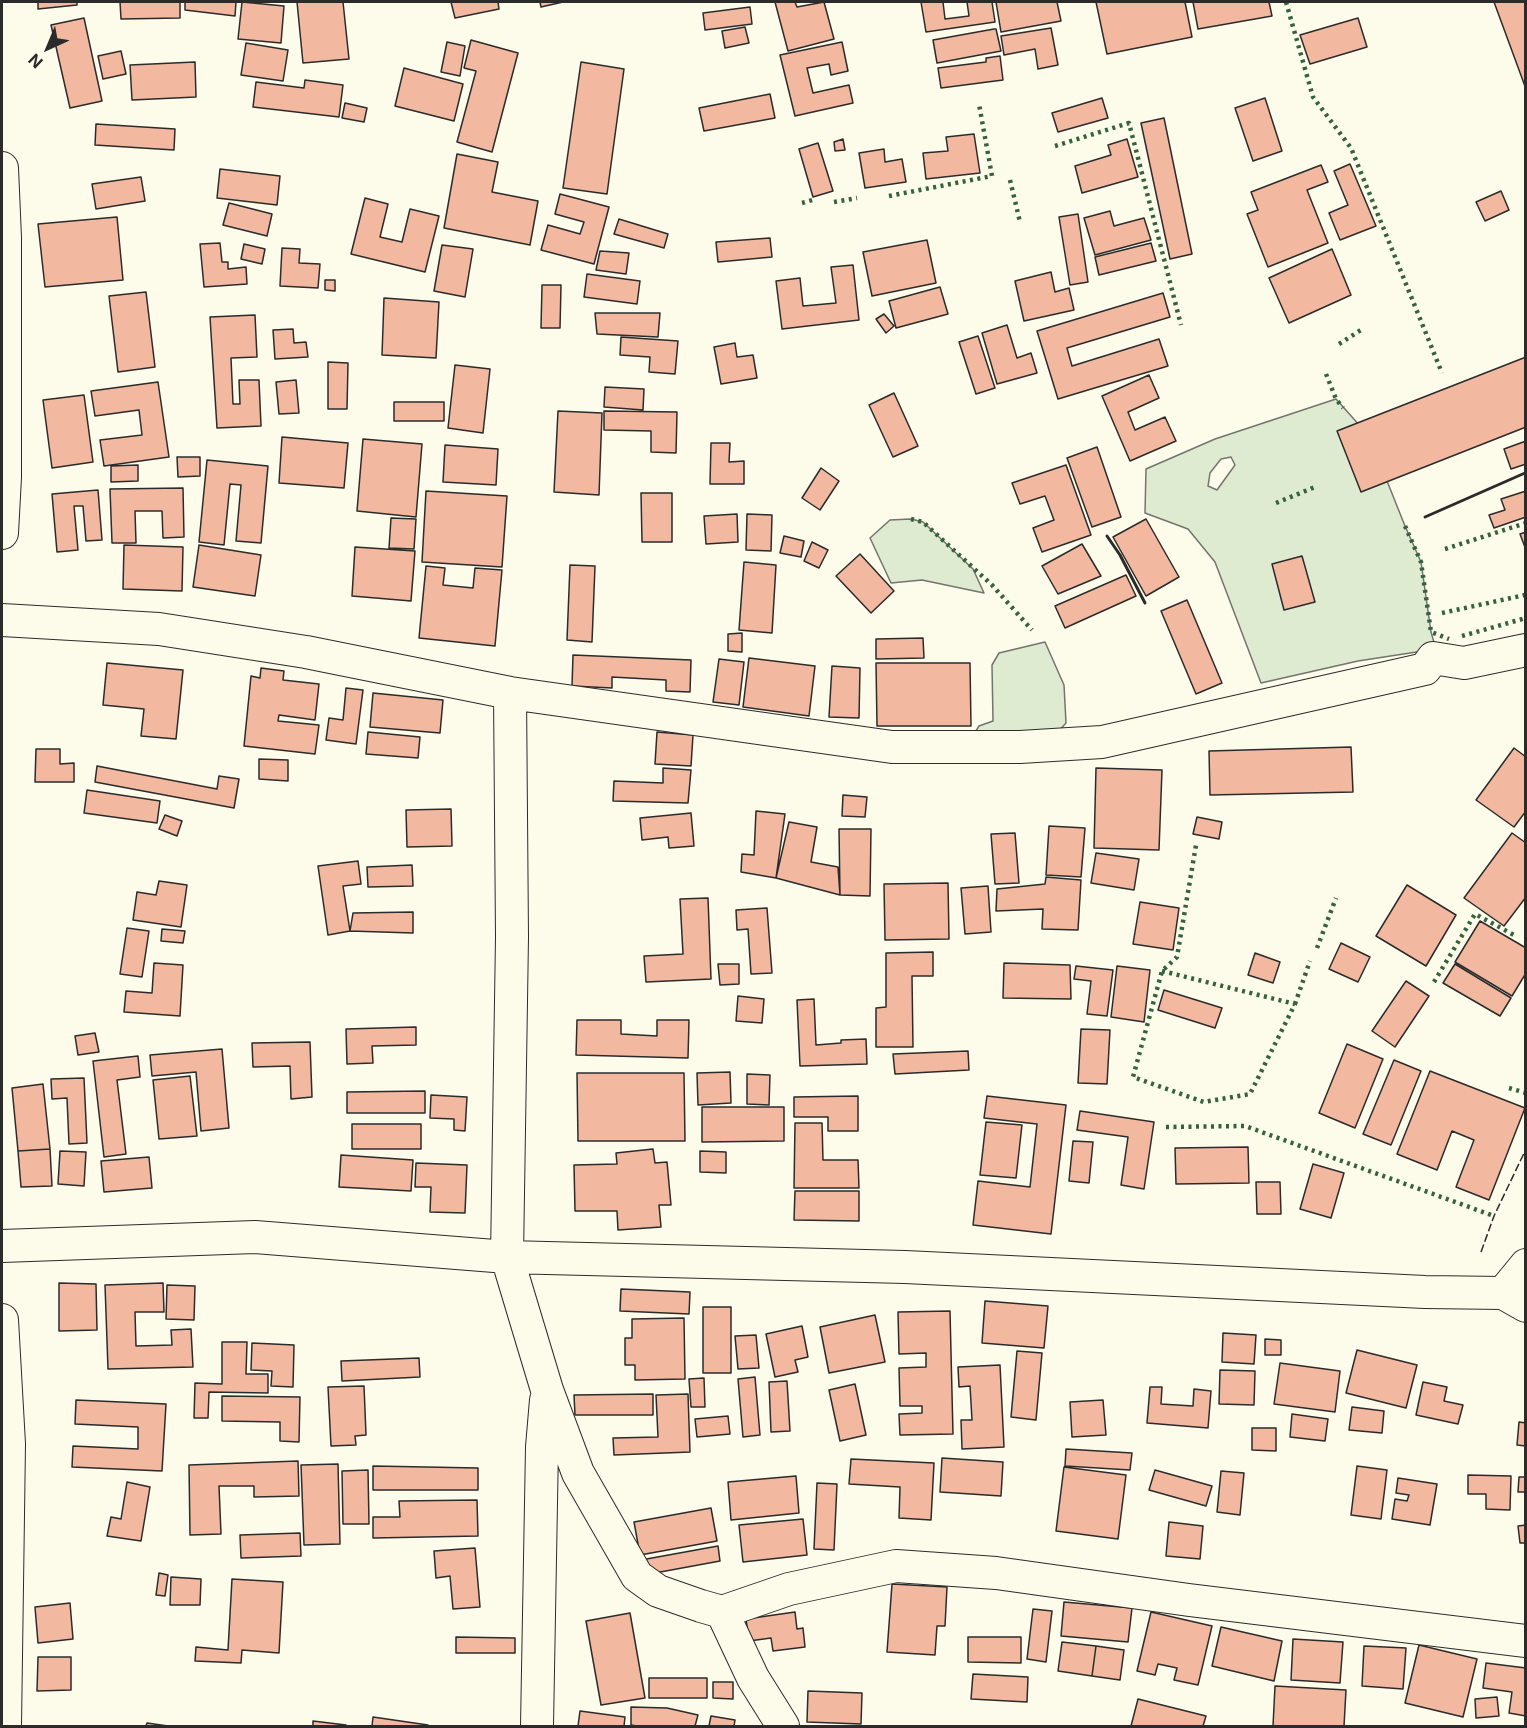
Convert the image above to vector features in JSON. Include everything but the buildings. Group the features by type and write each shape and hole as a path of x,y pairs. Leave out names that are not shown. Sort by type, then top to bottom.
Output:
{"street":[{"path":"2,168 5,238 5,477 2,533"},
{"path":"2,620 159,629 306,652 510,693 891,747 1020,747 1102,742 1425,669 1433,658 1464,663 1526,650"},
{"path":"510,693 512,937 507,1257 547,1390 578,1473 637,1576 658,1591 722,1612 789,1589 896,1566 996,1573 1200,1602 1526,1641"},
{"path":"2,1246 255,1237 507,1257 905,1267 1425,1292 1514,1300 1526,1265"},
{"path":"2,1320 9,1444 5,1726"},
{"path":"537,1726 542,1447 547,1390"},
{"path":"722,1612 753,1678 783,1726"}],"green space":[{"path":"1336,399 1369,436 1421,562 1431,632 1436,649 1358,661 1261,683 1215,562 1188,529 1145,513 1146,469 1215,439","holes":["1231,457 1235,465 1217,490 1208,486 1210,473 1221,459"]},
{"path":"911,519 923,522 973,569 984,593 922,580 891,583 870,538 890,520"},
{"path":"1045,642 1064,685 1066,723 1050,741 967,745 979,726 993,721 992,665 999,653"}],"hedge":[{"path":"1286,2 1313,97 1351,148 1442,373"},
{"path":"889,196 992,176 979,104"},
{"path":"1055,146 1129,123 1181,325"},
{"path":"1010,180 1020,222"},
{"path":"834,202 857,198"},
{"path":"802,203 816,199"},
{"path":"1339,344 1364,328"},
{"path":"1326,374 1336,399 1343,408"},
{"path":"1276,503 1315,487"},
{"path":"911,519 923,522 992,585 1032,630"},
{"path":"1445,549 1526,523"},
{"path":"1405,526 1421,562 1431,632 1449,639"},
{"path":"1442,613 1525,595"},
{"path":"1462,636 1526,618"},
{"path":"1162,971 1295,1004 1250,1094 1204,1102 1133,1077 1162,971 1177,957 1196,845"},
{"path":"1317,948 1336,898"},
{"path":"1434,982 1475,914 1514,935"},
{"path":"1295,1004 1310,961"},
{"path":"1509,1088 1526,1093"},
{"path":"1166,1127 1245,1126 1494,1216"}],"fence":[{"path":"1481,1252 1494,1216 1526,1149"}],"wall":[{"path":"1425,517 1525,473"},
{"path":"1107,536 1120,555 1145,603"}]}
